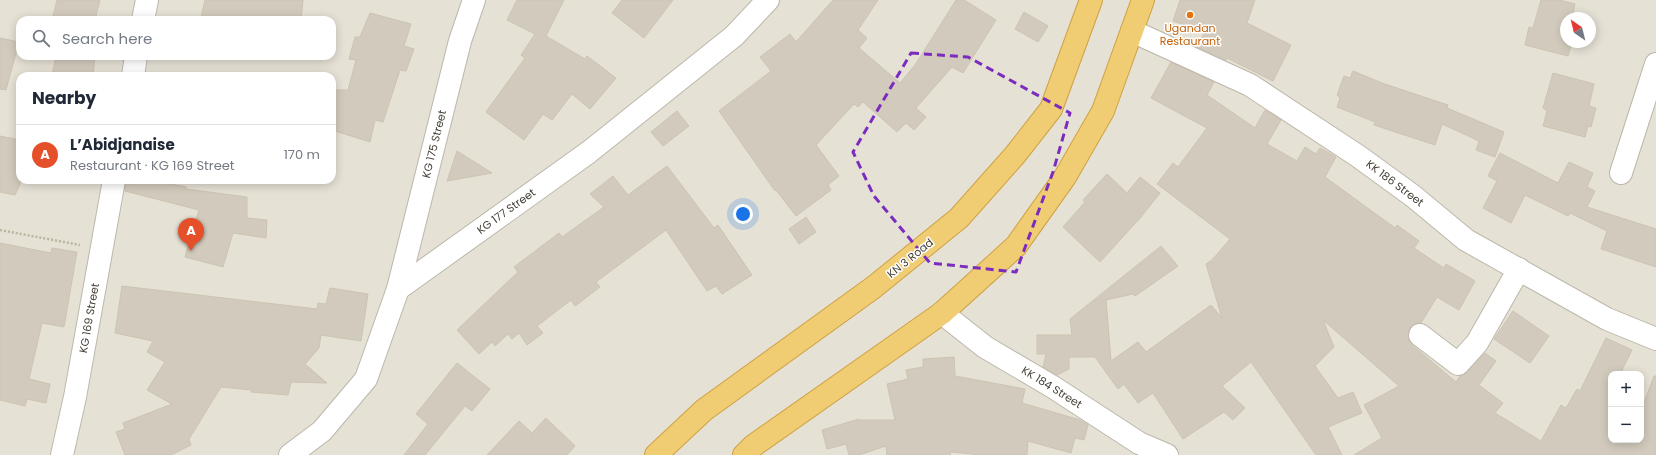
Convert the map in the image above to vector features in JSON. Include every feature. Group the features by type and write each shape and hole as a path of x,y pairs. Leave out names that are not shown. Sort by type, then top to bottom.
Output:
{"highway":[{"name":"KN 3 Road","path":"656,455 704,410 874,287 959,218 1015,155 1051,109 1091,0"},
{"path":"744,455 753,446 942,312 1016,246 1065,177 1103,110 1143,0"}],"street":[{"path":"144,16 147,0"},
{"name":"KG 175 Street","path":"398,289 460,41 474,0"},
{"name":"KG 177 Street","path":"398,289 589,152 734,36 768,0"},
{"name":"KK 186 Street","path":"1132,31 1250,85 1358,156 1413,196 1466,240 1607,319 1656,339"},
{"path":"134,72 135,60"},
{"path":"1621,173 1656,64"},
{"name":"KG 169 Street","path":"62,455 75,397 113,184"},
{"path":"1420,335 1458,364 1477,343 1519,269"},
{"path":"290,455 322,431 366,379 398,289"},
{"name":"KK 184 Street","path":"942,312 985,347 1053,387 1139,443 1167,455"}],"path":[{"path":"0,230 101,250"}],"highlighted area":[{"path":"911,53 968,57 1070,113 1053,172 1016,272 930,263 874,196 853,152"}],"shaded area":[{"path":"0,0 1656,0 1656,455 0,455"}],"building":[{"path":"57,0 100,0 96,16 53,16"},
{"path":"205,0 303,0 301,16 201,16"},
{"path":"517,0 564,0 546,36 585,59 587,56 616,78 590,109 572,94 552,120 543,114 524,140 486,112 525,58 521,55 535,34 507,20"},
{"path":"622,0 673,0 644,38 612,13"},
{"path":"833,0 878,0 858,30 867,38 859,48 900,83 915,65 956,0 964,0 996,20 963,73 952,67 916,108 926,117 914,130 906,123 897,132 863,102 858,107 854,104 816,145 839,176 828,185 831,190 796,216 776,190 775,191 719,111 771,71 760,57 790,34 796,42"},
{"path":"1180,0 1255,0 1247,23 1291,45 1273,81 1227,58 1226,60 1197,47 1205,32 1173,21"},
{"path":"1541,0 1559,0 1575,4 1573,12 1560,12 1560,48 1570,48 1568,56 1525,45 1529,27 1533,28"},
{"path":"1024,12 1048,26 1038,42 1015,29"},
{"path":"370,13 411,24 404,46 414,49 406,71 400,70 383,122 375,120 370,142 336,131 336,90 348,90 356,60 349,59 355,37 360,37"},
{"path":"0,38 16,41 16,53 6,90 0,89"},
{"path":"55,60 95,60 93,72 53,72"},
{"path":"1171,62 1214,82 1207,95 1255,128 1265,110 1281,120 1267,144 1297,161 1305,147 1316,154 1320,148 1336,157 1325,177 1395,228 1397,225 1419,241 1414,248 1444,268 1446,264 1475,281 1459,310 1437,297 1421,323 1410,327 1408,339 1412,345 1456,382 1460,376 1467,372 1485,353 1496,361 1479,385 1503,403 1495,413 1541,441 1561,405 1566,408 1577,389 1580,391 1606,338 1632,350 1622,371 1608,371 1608,443 1644,443 1644,403 1654,376 1656,376 1656,455 1354,455 1382,438 1364,405 1399,386 1323,320 1334,347 1315,366 1338,398 1353,392 1362,413 1328,427 1342,455 1316,455 1251,362 1222,386 1245,408 1233,420 1224,412 1183,439 1153,393 1138,403 1124,384 1118,389 1095,357 1069,357 1069,369 1057,375 1043,367 1046,354 1037,354 1037,335 1072,335 1070,319 1161,246 1178,266 1135,296 1133,294 1106,300 1111,361 1138,342 1146,352 1211,305 1222,318 1206,264 1212,260 1230,239 1157,184 1173,163 1178,167 1207,128 1151,98"},
{"path":"1353,71 1382,83 1448,105 1447,108 1504,132 1495,157 1476,150 1479,141 1442,124 1435,145 1374,125 1375,122 1337,107 1340,98 1337,95 1344,76 1350,78"},
{"path":"1553,73 1594,84 1589,106 1596,108 1591,127 1588,126 1585,137 1543,126 1547,111 1543,108"},
{"path":"677,111 689,126 663,146 651,132"},
{"path":"0,136 16,139 16,184 20,184 15,195 0,192"},
{"path":"457,151 492,173 447,181"},
{"path":"1500,153 1558,183 1569,162 1593,173 1587,187 1595,191 1587,207 1656,229 1656,267 1601,249 1607,231 1570,213 1568,216 1525,195 1511,223 1483,208 1497,181 1488,176"},
{"path":"667,166 714,228 718,225 752,275 722,294 716,286 707,291 666,230 596,282 600,287 575,306 571,300 537,326 543,333 527,345 519,333 512,339 508,334 495,346 492,342 479,354 457,330 518,272 514,267 559,233 562,237 604,207 590,194 613,176 628,195"},
{"path":"1107,174 1127,193 1140,177 1160,193 1141,217 1100,262 1063,227 1085,202 1083,200"},
{"path":"126,184 170,184 186,187 186,189 247,197 247,218 267,220 266,238 233,233 223,267 185,257 199,210 125,191"},
{"path":"806,217 816,232 799,244 789,229"},
{"path":"0,243 51,253 52,248 77,252 64,327 42,323 29,379 50,384 46,403 27,399 25,406 0,400"},
{"path":"122,286 317,309 318,303 326,304 330,288 368,294 361,341 321,335 319,348 305,364 327,383 291,382 288,395 251,392 252,390 221,387 189,439 191,445 171,455 125,455 116,432 125,429 123,423 172,404 147,390 165,362 147,352 153,341 115,333"},
{"path":"1513,311 1549,336 1530,363 1494,339"},
{"path":"954,357 955,376 1025,389 1022,403 1080,420 1088,425 1084,440 1075,438 1071,453 1028,441 1027,455 982,455 951,452 950,455 887,455 886,446 859,455 849,455 846,444 827,449 822,430 859,419 895,420 887,384 908,379 906,370 923,367 923,359"},
{"path":"457,363 490,389 472,411 465,406 425,455 404,455 428,424 416,414"},
{"path":"546,418 575,446 567,455 487,455 519,421 532,433"}],"place":[{"name":"Ugandan Restaurant","path":"1190,15"},
{"name":"L’Abidjanaise","path":"191,251"}]}
